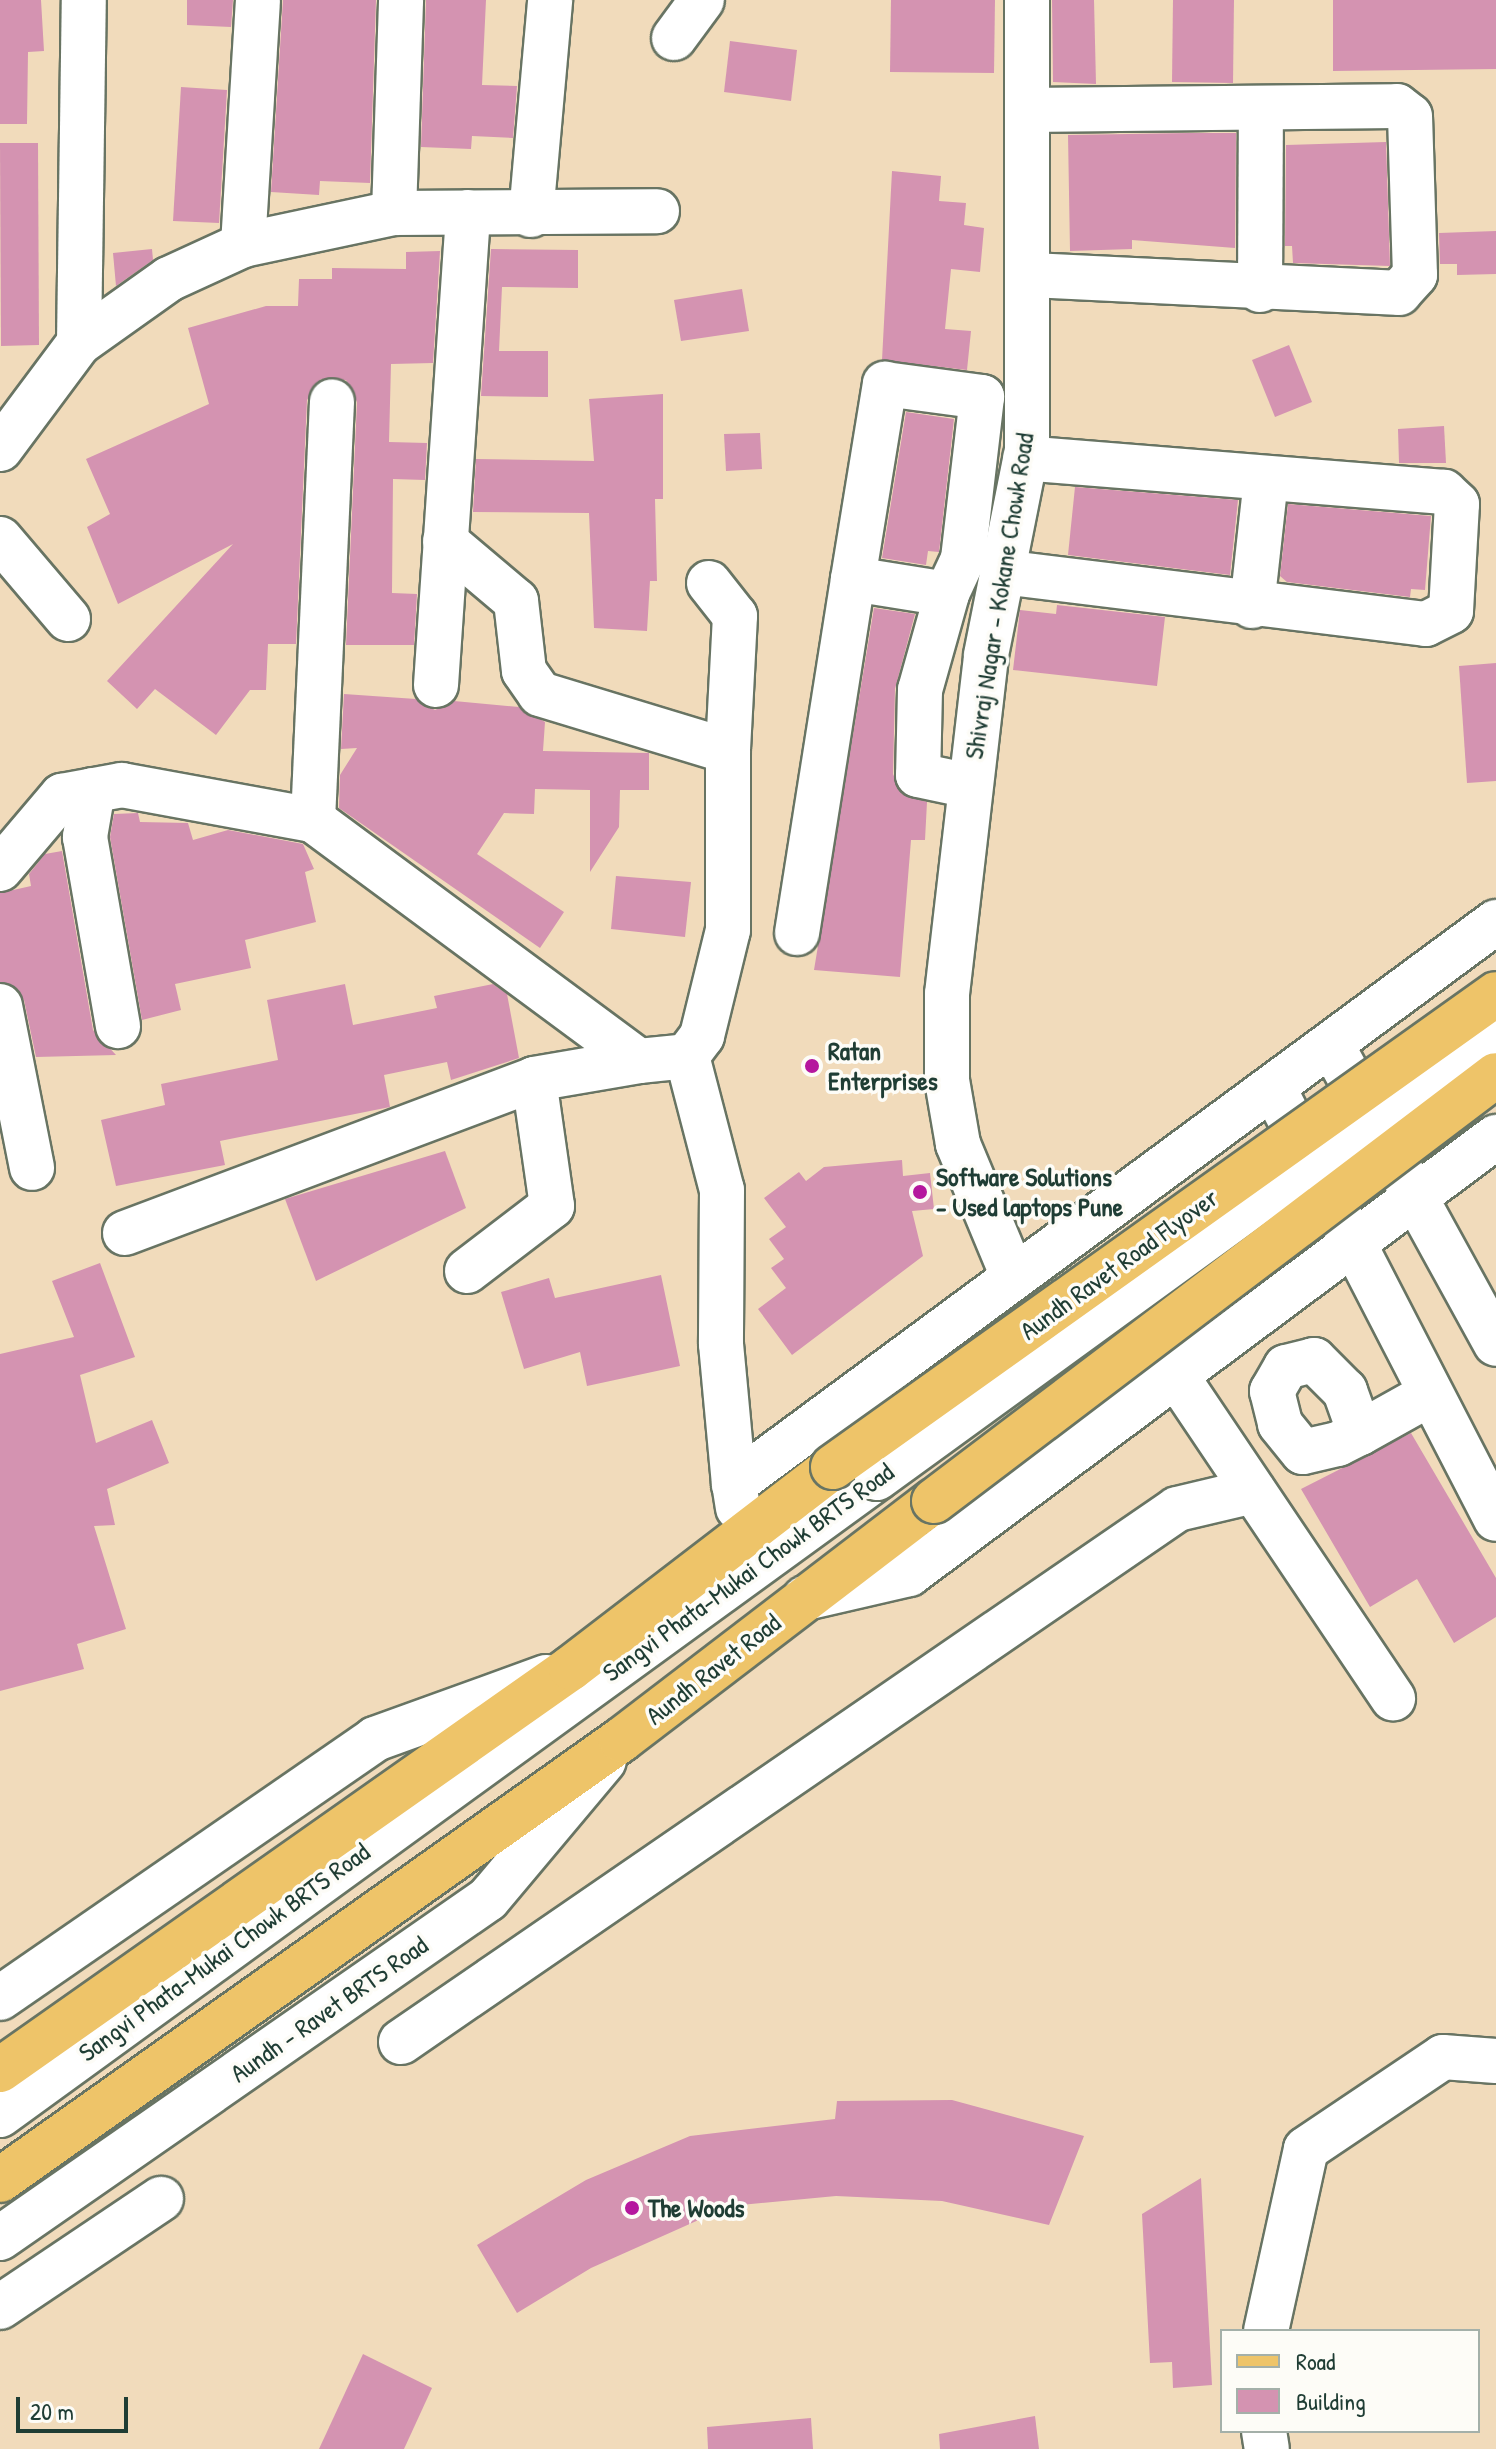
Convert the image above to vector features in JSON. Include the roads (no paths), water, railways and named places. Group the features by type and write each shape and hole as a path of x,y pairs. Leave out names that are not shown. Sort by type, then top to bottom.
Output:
{"main road":[{"name":"Aundh Ravet Road Flyover","path":"743,1534 1496,994"},
{"path":"805,1598 1496,1075"},
{"path":"0,2070 355,1816 571,1668 743,1534"},
{"name":"Aundh Ravet Road","path":"0,2180 621,1740 805,1598"}],"street":[{"path":"79,343 84,0"},
{"path":"243,245 258,0"},
{"path":"394,213 401,0"},
{"path":"531,215 550,0"},
{"path":"674,38 702,0"},
{"name":"Shivraj Nagar - Kokane Chowk Road","path":"1012,1274 958,1144 947,1080 947,994 970,786 1002,572 1025,458 1027,0"},
{"path":"1027,110 1261,108 1379,103 1410,116 1415,275 1399,293 1260,290 1027,275"},
{"path":"1260,290 1261,108"},
{"path":"0,449 79,343 169,279 243,245 394,213 531,215 657,211"},
{"path":"436,685 468,212"},
{"path":"797,933 885,384 982,397 963,559 947,594 920,690 918,775 970,786"},
{"path":"313,820 332,401"},
{"path":"1002,572 1252,606 1426,624 1445,621 1451,611 1452,496 1025,458"},
{"path":"1252,606 1266,479"},
{"path":"0,539 68,619"},
{"path":"445,541 516,601 524,671 540,694 728,751"},
{"path":"853,579 947,594"},
{"path":"125,1233 534,1079 687,1056 702,1036 728,930 728,751 735,616 709,583"},
{"path":"0,869 62,796 122,785 313,820 639,1061"},
{"path":"93,790 85,837 118,1026"},
{"path":"734,1484 1012,1274 1496,922"},
{"path":"0,1006 32,1168"},
{"name":"Sangvi Phata-Mukai Chowk BRTS Road","path":"0,2115 1496,1028"},
{"path":"1331,1044 1496,1344"},
{"path":"687,1056 722,1190 721,1344 734,1484 743,1534"},
{"path":"467,1271 552,1206 534,1079"},
{"path":"1273,1087 1350,1242 1496,1519"},
{"path":"805,1598 909,1574 1350,1242 1496,1137"},
{"path":"1175,1374 1393,1699"},
{"path":"1360,1433 1430,1394"},
{"path":"401,2042 1177,1509 1253,1491"},
{"path":"0,1998 375,1739 571,1668"},
{"name":"Aundh - Ravet BRTS Road","path":"0,2238 488,1899 621,1740"},
{"path":"1266,2329 1306,2149 1443,2057 1496,2061"},
{"path":"0,2307 161,2199"}],"place":[{"name":"Ratan Enterprises","path":"812,1066"},
{"name":"Software Solutions - Used laptops Pune","path":"920,1192"},
{"name":"The Woods","path":"632,2208"}]}
